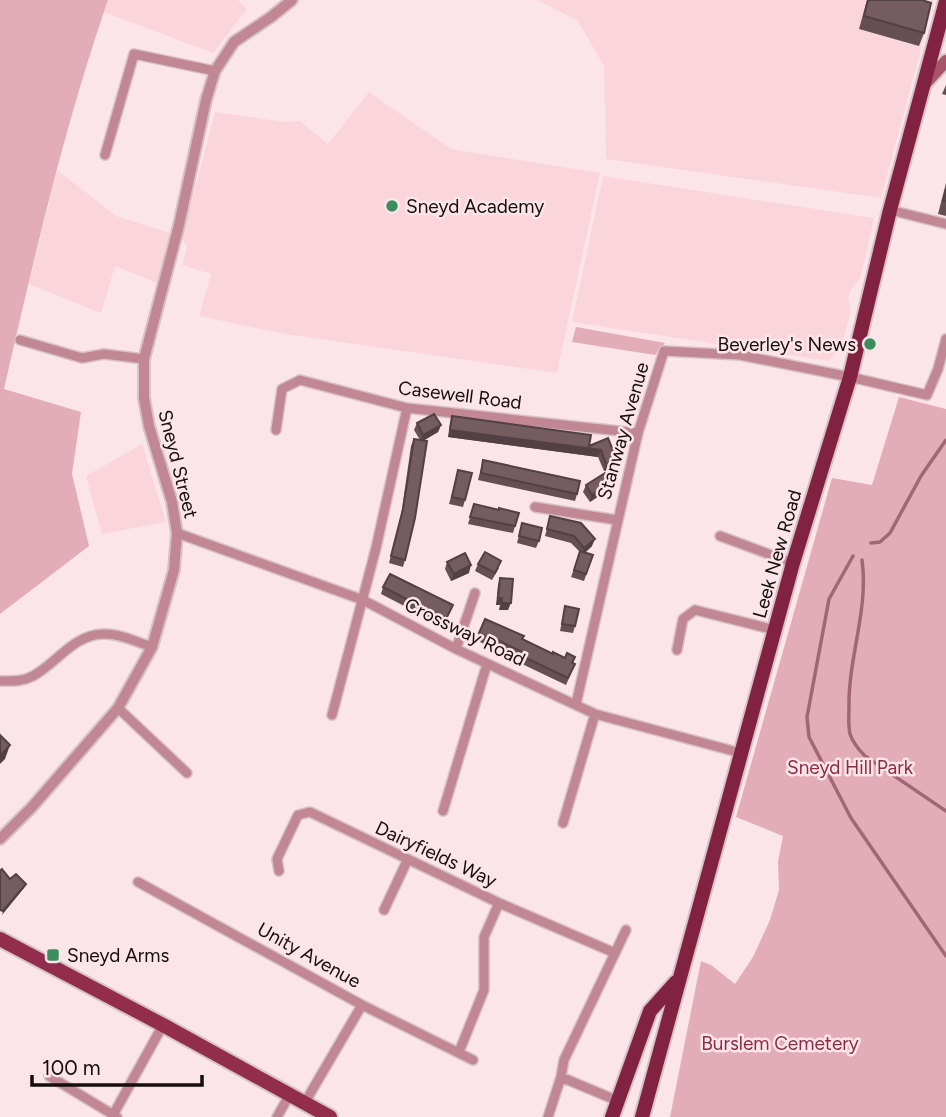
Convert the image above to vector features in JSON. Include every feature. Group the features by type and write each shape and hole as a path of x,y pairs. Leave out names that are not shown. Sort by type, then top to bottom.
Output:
{"highway":[{"name":"Leek New Road","path":"642,1117 793,563 850,376 890,210 946,1"},
{"path":"612,1117 650,1011 677,982"}],"main road":[{"path":"923,86 946,61"},
{"path":"0,939 330,1117"}],"street":[{"name":"Sneyd Street","path":"0,839 32,807 118,708 152,647 174,570 177,533 172,502 149,426 144,398 144,359 180,225 206,100 215,71 233,42 292,0"},
{"path":"105,155 134,54 215,71"},
{"path":"890,210 946,224"},
{"path":"850,376 927,395 946,339"},
{"path":"20,340 82,358 104,354 144,359"},
{"name":"Stanway Avenue","path":"576,705 638,433 664,351 740,355 850,376"},
{"name":"Casewell Road","path":"276,430 282,389 300,380 407,408 638,433"},
{"path":"332,715 363,600 407,408"},
{"path":"535,507 617,520"},
{"name":"Crossway Road","path":"177,533 363,600 456,649 595,714 741,752"},
{"path":"720,536 793,563"},
{"path":"456,649 475,593"},
{"path":"677,650 682,619 695,610 775,629"},
{"path":"0,681 18,681 33,676 71,646 90,635 106,634 152,647"},
{"path":"443,811 487,664"},
{"path":"118,708 187,773"},
{"path":"563,823 595,714"},
{"name":"Dairyfields Way","path":"279,872 277,859 298,815 310,812 499,903 615,953"},
{"path":"384,910 407,860"},
{"name":"Unity Avenue","path":"138,882 362,1004 304,1104"},
{"path":"459,1052 484,990 484,937 499,903"},
{"path":"548,1117 564,1060 626,930"},
{"path":"362,1004 473,1060"},
{"path":"49,1076 114,1116 163,1025"},
{"path":"561,1077 618,1101"},
{"path":"277,1117 290,1094"}],"shaded area":[{"path":"108,0 238,0 247,9 213,53 104,12"},
{"path":"537,0 934,0 881,198 606,159 604,66 578,21"},
{"name":"Sneyd Academy","path":"369,92 451,149 600,173 557,373 285,334 199,316 211,274 182,265 187,247 182,238 215,112 285,122 300,121 328,144"},
{"path":"57,170 116,216 170,233 157,283 115,266 101,313 29,284"},
{"path":"603,176 874,218 860,279 848,298 851,311 841,348 829,361 572,322"},
{"path":"142,444 166,522 102,534 86,476"}],"green space":[{"path":"0,0 108,0 64,144 4,389 81,412 72,474 89,546 0,614"},
{"path":"576,327 665,343 655,355 572,342"},
{"name":"Sneyd Hill Park","path":"899,397 946,409 946,1117 670,1117 701,961 711,965 735,984 753,957 770,920 779,890 778,861 783,836 736,817 832,478 872,485"}],"building":[{"path":"868,0 922,0 931,3 924,33 864,16"},
{"path":"434,414 441,425 423,435 417,423"},
{"path":"452,416 591,435 589,446 608,438 617,460 606,464 601,450 450,430"},
{"path":"414,439 427,441 415,518 405,560 391,556 403,509"},
{"path":"483,460 580,481 577,494 481,473"},
{"path":"458,470 472,473 465,500 452,497"},
{"path":"605,473 612,482 592,495 586,485"},
{"path":"474,504 519,513 515,526 470,517"},
{"path":"550,516 581,523 595,539 584,548 574,536 547,529"},
{"path":"522,523 542,528 539,541 519,536"},
{"path":"580,551 593,555 586,574 574,570"},
{"path":"485,552 501,561 495,573 478,564"},
{"path":"465,553 471,565 454,574 447,562"},
{"path":"390,574 453,605 446,619 383,587"},
{"path":"500,578 513,579 511,603 502,603 502,598 498,598"},
{"path":"565,606 579,609 575,626 562,624"},
{"path":"485,619 524,636 522,639 553,654 565,658 567,653 575,657 572,663 575,664 568,678 524,657 526,654 479,633"},
{"path":"0,735 10,745 0,756"},
{"path":"2,869 10,879 16,874 26,884 3,911 0,910"}],"waterway":[{"path":"871,543 880,542 890,533 921,476 946,440"},
{"path":"853,556 829,599 807,717 809,737 851,818 946,956"},
{"path":"862,560 863,597 850,689 850,734 865,756 946,811"}],"place":[{"name":"Sneyd Academy","path":"392,206"},
{"name":"Beverley's News","path":"870,344"},
{"name":"Sneyd Arms","path":"53,955"}],"park label":[{"name":"Burslem Cemetery","path":"780,1043"}]}
